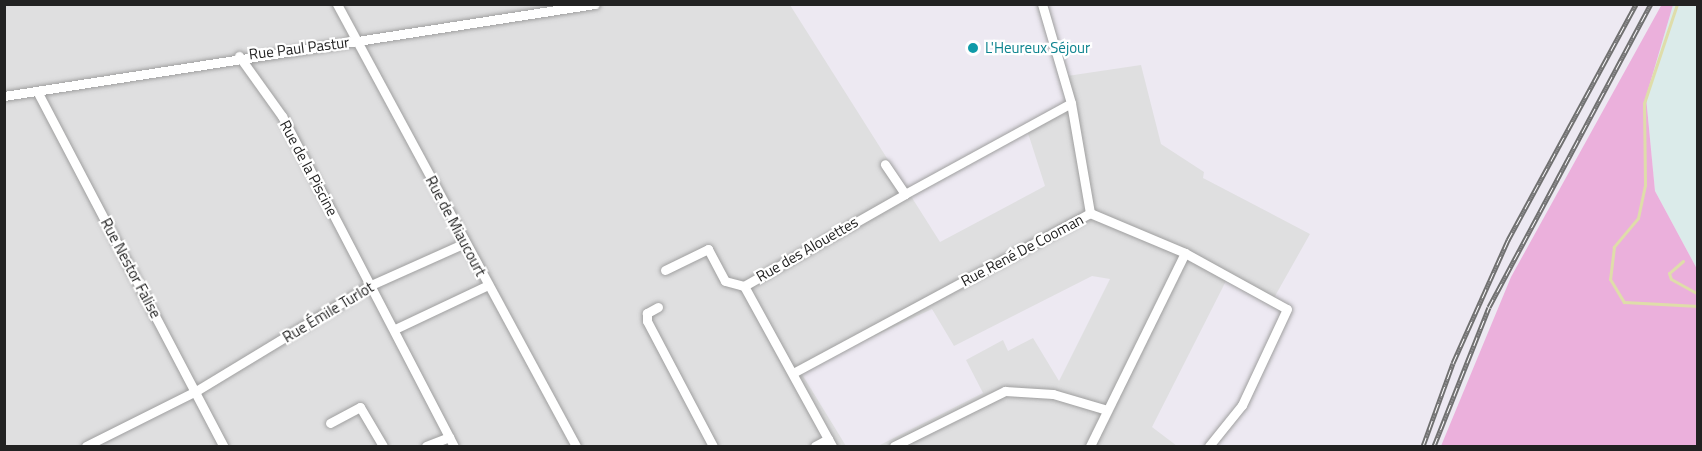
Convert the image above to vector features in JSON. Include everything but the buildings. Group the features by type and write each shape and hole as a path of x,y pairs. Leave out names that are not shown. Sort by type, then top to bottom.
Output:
{"street":[{"name":"Rue de Miaucourt","path":"337,4 576,447"},
{"name":"Rue Paul Pastur","path":"4,96 239,56 357,41 595,4"},
{"path":"1042,4 1071,103 1090,213"},
{"name":"Rue de la Piscine","path":"239,56 282,116 395,329 454,447"},
{"name":"Rue Nestor Falise","path":"37,91 224,447"},
{"name":"Rue des Alouettes","path":"830,443 744,286 904,194 1071,103"},
{"path":"885,164 904,194"},
{"name":"Rue René De Cooman","path":"793,373 1090,213 1185,253 1287,309 1242,405 1209,447"},
{"name":"Rue Émile Turlot","path":"86,447 196,391 371,285 465,243"},
{"path":"665,270 708,249 725,281 744,286"},
{"path":"1090,447 1185,253"},
{"path":"395,329 488,285"},
{"path":"658,307 646,313 647,321 713,447"},
{"path":"894,447 1005,391 1053,393 1107,410"},
{"path":"330,423 360,407 383,447"},
{"path":"426,447 449,437"},
{"path":"815,447 830,443"}],"shaded area":[{"path":"1662,4 1673,5 1646,97 1655,191 1697,269 1697,446 1441,446 1511,277"},
{"path":"4,5 790,5 940,242 1045,186 1028,133 1073,107 1067,76 1141,65 1161,144 1204,172 1203,178 1310,234 1270,305 1226,281 1152,427 1177,446 878,446 983,393 966,360 1003,340 1008,351 1033,338 1059,381 1110,279 1092,276 954,346 932,309 800,371 846,446 5,446"},
{"path":"1673,5 1697,5 1697,269 1655,191 1646,97"}],"waterway":[{"path":"1677,4 1644,103 1645,185 1638,218 1614,247 1610,279 1624,302 1698,306"},
{"path":"1683,261 1669,273 1671,279 1698,294"}],"railway":[{"path":"1423,446 1453,363 1508,240 1636,4"},
{"path":"1434,446 1489,307 1651,4"}],"place":[{"name":"L'Heureux Séjour","path":"973,48"}]}
